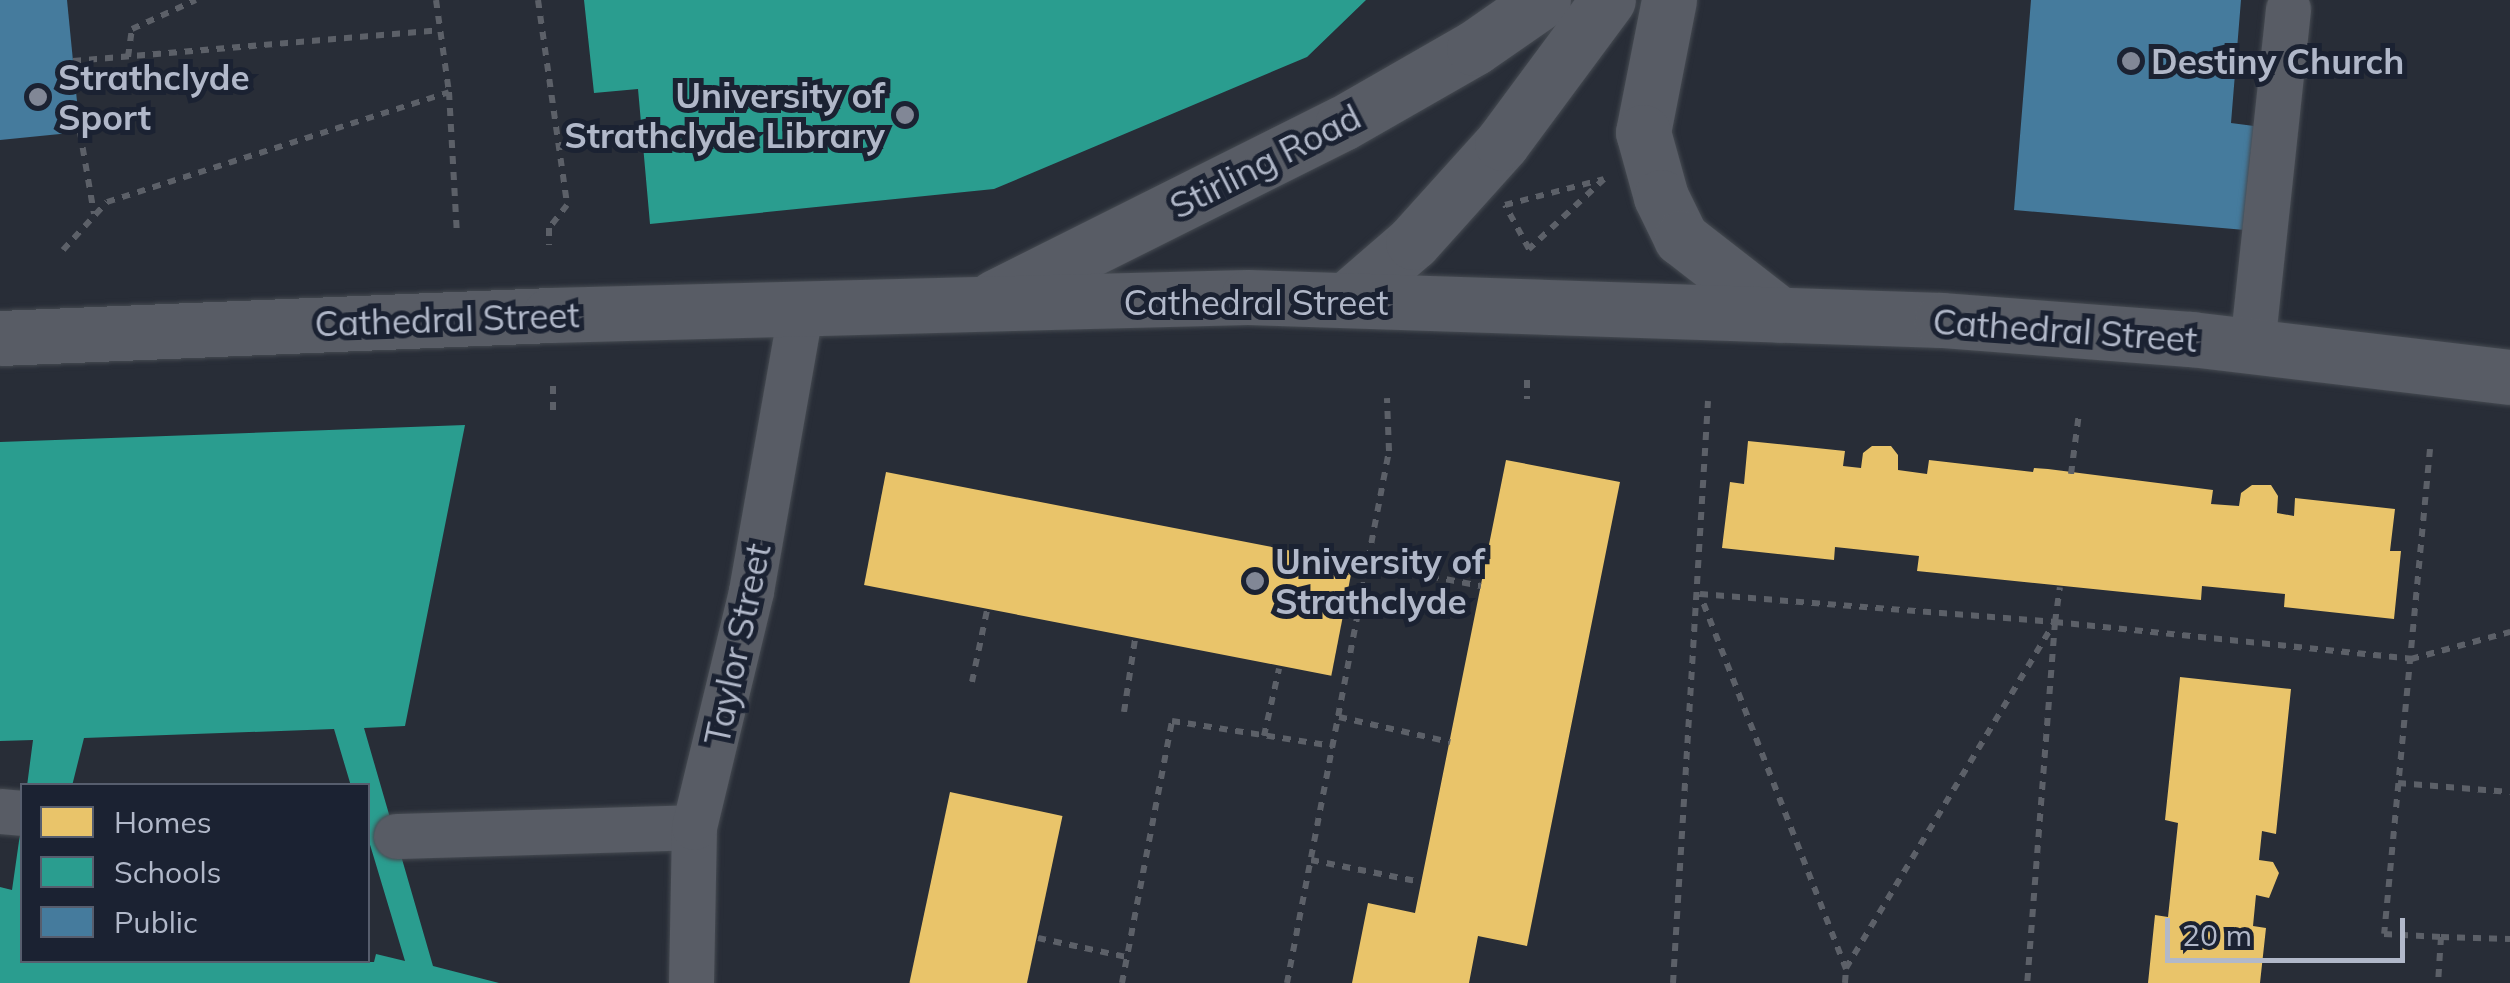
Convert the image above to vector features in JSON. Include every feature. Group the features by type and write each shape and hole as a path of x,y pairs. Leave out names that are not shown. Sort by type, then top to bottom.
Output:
{"street":[{"name":"Stirling Road","path":"978,305 1344,123 1474,48 1543,0"},
{"path":"1346,300 1413,242 1502,143 1608,0"},
{"path":"1669,0 1643,132 1661,197 1681,238 1780,315"},
{"name":"Cathedral Street","path":"0,338 801,307 1248,297 1942,320 2252,346 2510,377"}],"lane":[{"path":"2252,346 2288,9"},
{"name":"Taylor Street","path":"691,983 694,827 752,591 801,307"},
{"path":"396,836 694,827"}],"path":[{"path":"128,57 132,29 196,0"},
{"path":"436,0 449,92 456,233"},
{"path":"538,0 568,205 548,228 548,246"},
{"path":"73,61 439,30"},
{"path":"63,250 107,202 449,92"},
{"path":"80,132 95,216"},
{"path":"1529,249 1604,179"},
{"path":"1528,380 1528,399"},
{"path":"553,383 553,410"},
{"path":"1287,983 1389,452 1387,398"},
{"path":"1673,983 1700,594 1708,400"},
{"path":"2071,474 2079,412"},
{"path":"2430,449 2384,934 2510,939"},
{"path":"1368,564 1482,586"},
{"path":"2027,983 2060,587"},
{"path":"1700,594 2055,622 2410,659 2510,632"},
{"path":"1700,594 1846,969 1845,983"},
{"path":"972,682 987,610"},
{"path":"1846,969 2055,622"},
{"path":"1124,712 1134,639"},
{"path":"1264,736 1278,669"},
{"path":"1339,717 1450,742"},
{"path":"1122,983 1172,721 1333,746"},
{"path":"2398,783 2510,792"},
{"path":"1311,860 1421,882"},
{"path":"2438,983 2442,937"},
{"path":"1038,938 1127,957"}],"building: Homes":[{"path":"1748,441 1845,451 1843,466 1861,468 1863,453 1872,446 1891,446 1898,455 1898,470 1927,474 1929,460 2033,472 2034,468 2048,469 2213,490 2211,504 2239,506 2241,493 2252,485 2271,485 2278,496 2277,513 2294,516 2295,498 2395,509 2390,551 2401,551 2394,619 2284,607 2285,594 2202,586 2201,600 1917,571 1919,556 1835,547 1834,560 1722,548 1730,482 1744,484"},
{"path":"1506,460 1620,482 1527,946 1478,936 1469,983 1352,983 1368,903 1415,913"},
{"path":"886,472 1353,563 1331,676 864,585"},
{"path":"2180,677 2291,689 2276,834 2262,831 2259,860 2273,862 2279,873 2269,898 2256,895 2253,926 2266,928 2260,983 2148,983 2155,915 2168,917 2178,823 2165,820"},
{"path":"950,792 1062,816 1027,983 909,983"}],"building: Schools":[{"name":"University of Strathclyde Library","path":"584,0 1366,0 1307,57 994,189 650,224 638,89 594,93"},
{"path":"465,425 405,726 364,728 433,966 499,983 0,983 0,887 12,890 20,834 20,963 370,963 376,954 405,961 370,845 370,783 350,783 334,729 84,738 73,783 27,783 33,740 0,741 0,442"}],"building: Public":[{"name":"Strathclyde Sport","path":"0,0 67,0 80,132 0,140"},
{"name":"Destiny Church","path":"2031,0 2241,0 2231,123 2254,126 2245,230 2014,210"}],"place":[{"name":"Destiny Church","path":"2131,61"},
{"name":"Strathclyde Sport","path":"38,97"},
{"name":"University of Strathclyde Library","path":"905,115"},
{"name":"University of Strathclyde","path":"1255,581"}]}
